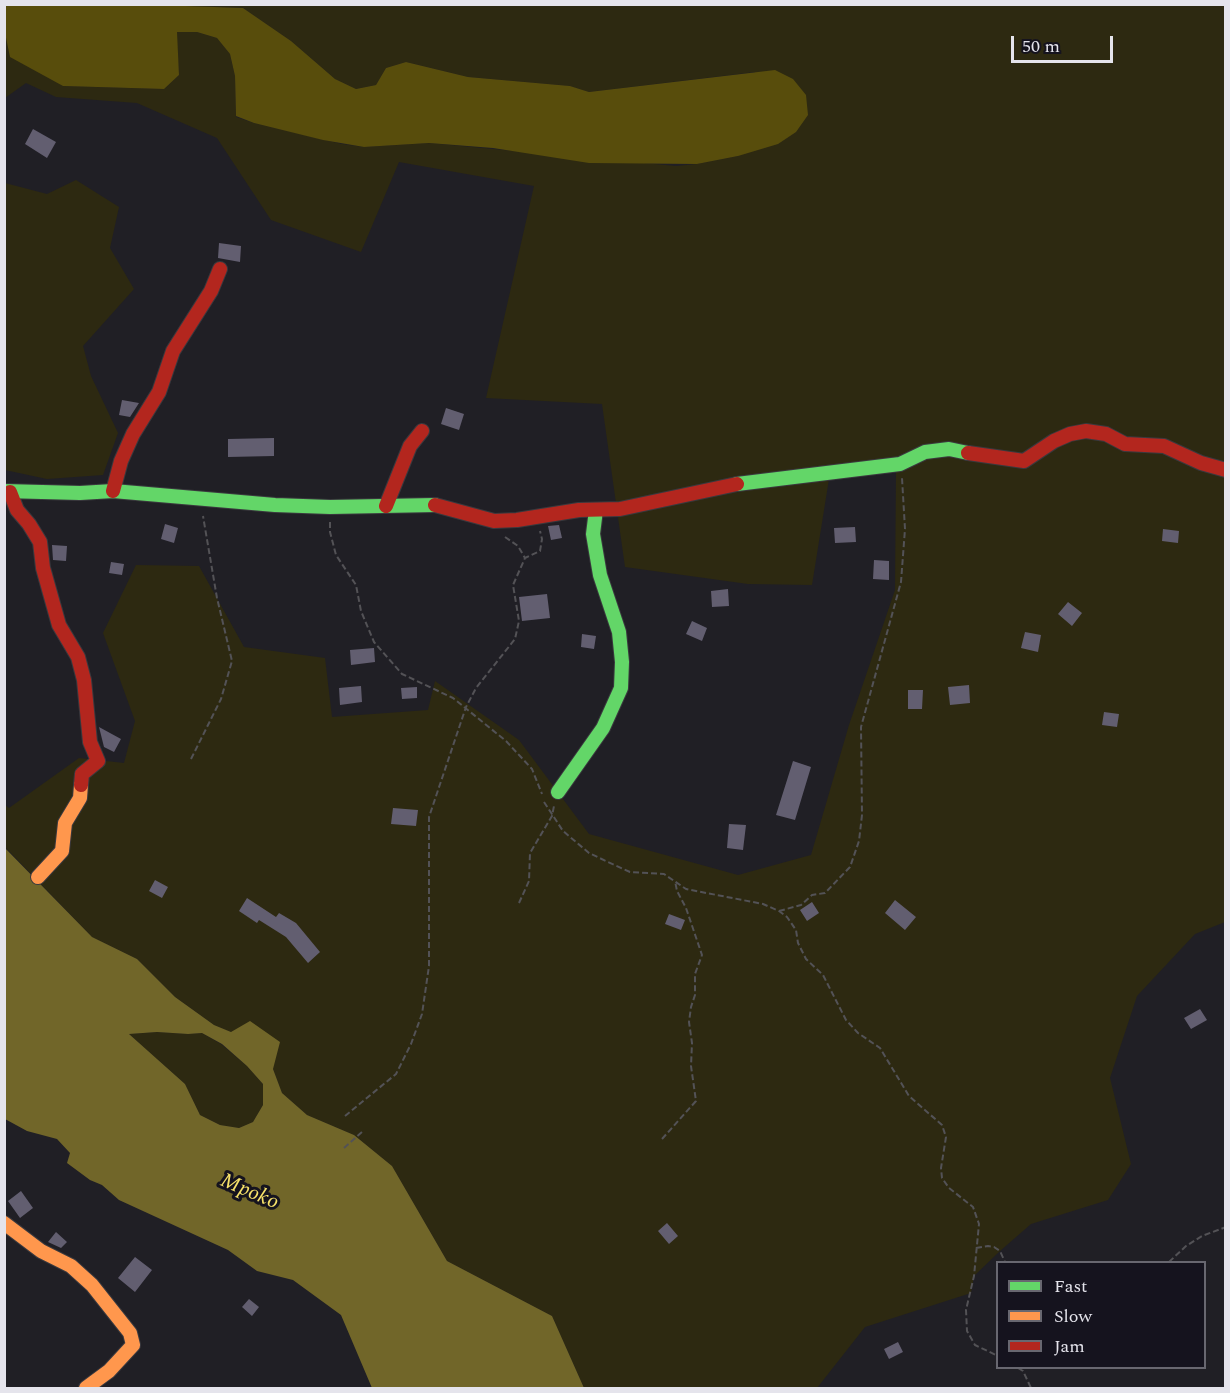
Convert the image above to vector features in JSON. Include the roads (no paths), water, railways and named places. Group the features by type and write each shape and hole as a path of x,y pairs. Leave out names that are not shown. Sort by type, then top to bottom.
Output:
{"street":[{"path":"113,491 121,461 133,434 159,392 173,351 211,291 220,268"},
{"path":"38,877 62,851 65,823 80,798 82,774 98,762 90,742 84,680 78,657 59,625 43,568 40,542 7,492 113,491 274,506 433,505 494,521 517,520 579,510 620,509 733,484 900,464 925,452 949,449 984,456 1024,460 1054,441 1086,430 1106,434 1125,444 1164,446 1201,464 1226,470"},
{"path":"386,506 410,447 422,431"},
{"path":"558,792 603,728 621,688 622,662 619,632 600,575 593,534 596,510"},
{"path":"4,1223 40,1251 71,1266 92,1285 130,1334 133,1345 109,1371 86,1389"}],"water":[{"name":"Mpoko","path":"4,847 92,937 137,959 175,997 214,1025 231,1032 250,1021 280,1042 273,1069 282,1093 307,1115 354,1135 392,1166 447,1261 552,1316 584,1388 372,1388 341,1315 293,1280 257,1271 228,1250 119,1200 102,1185 90,1180 67,1163 70,1153 57,1139 27,1131 5,1119","holes":["157,1032 202,1033 222,1044 263,1084 263,1105 253,1122 239,1128 220,1125 200,1115 185,1084 129,1034"]}]}
